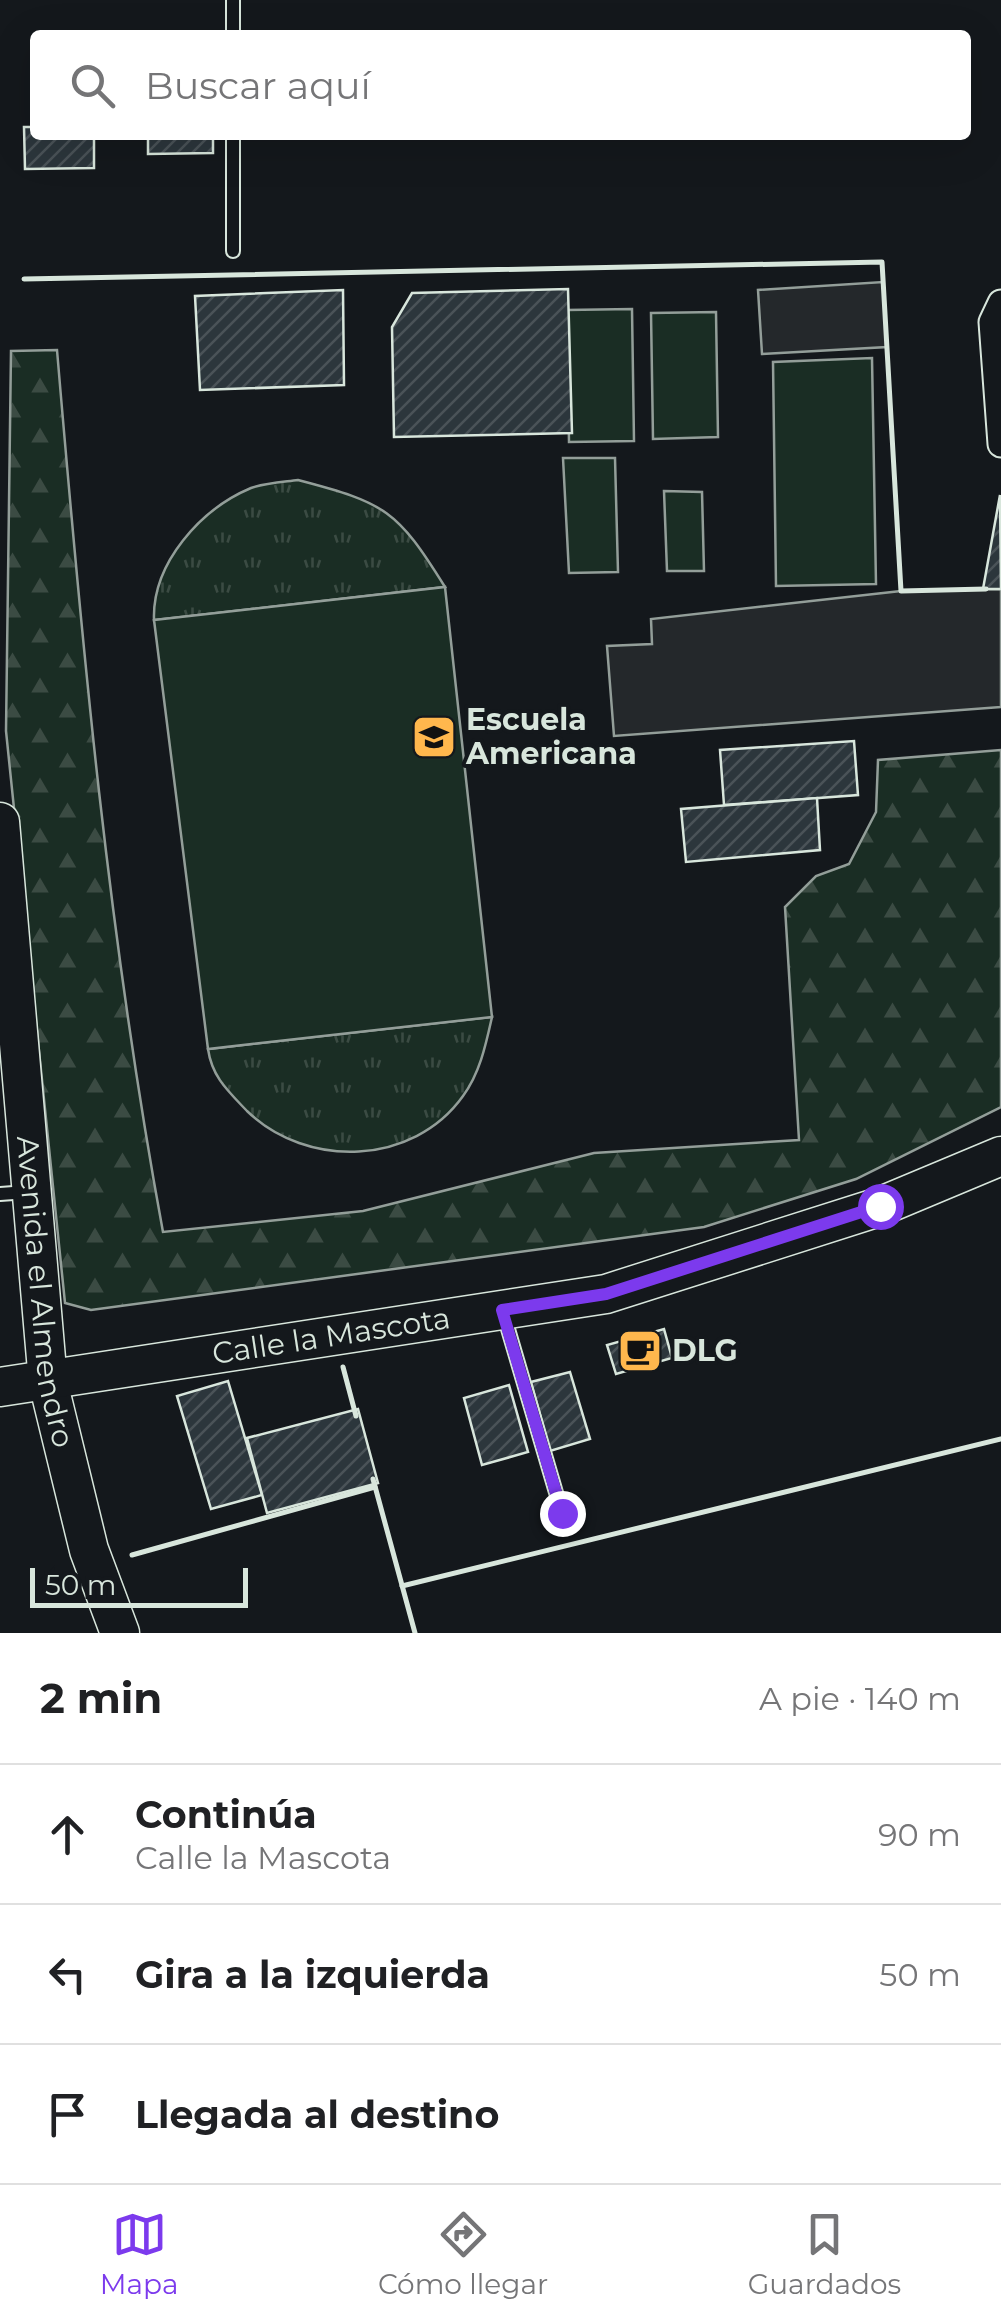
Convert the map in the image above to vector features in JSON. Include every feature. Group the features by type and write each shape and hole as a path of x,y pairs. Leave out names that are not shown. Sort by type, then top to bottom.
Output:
{"main road":[{"name":"Avenida el Almendro","path":"0,822 16,1193 48,1382 89,1550 120,1633"},
{"name":"Calle la Mascota","path":"0,1387 606,1294 880,1206 1001,1156"}],"street":[{"path":"1001,303 992,322 1001,444"}],"lane":[{"path":"233,0 233,30"},
{"path":"233,140 233,252"},
{"path":"502,1310 562,1513"}],"green space":[{"path":"632,309 634,441 569,442 567,310"},
{"path":"716,312 718,437 653,439 651,313"},
{"path":"57,350 87,682 112,903 163,1232 363,1211 594,1153 799,1140 785,907 816,876 849,864 876,812 878,760 1001,750 1001,1107 856,1179 704,1227 91,1310 65,1303 6,731 11,351"},
{"path":"872,358 876,584 776,586 773,362"},
{"path":"563,458 615,458 618,572 569,573"},
{"path":"298,480 351,496 387,513 414,541 445,587 154,620 161,578 183,540 198,524 214,509 251,488"},
{"path":"664,491 702,492 704,571 667,571"},
{"path":"445,587 492,1017 208,1049 154,620"},
{"path":"492,1017 474,1078 442,1119 417,1136 389,1147 359,1152 299,1143 271,1130 222,1083 208,1049"}],"shaded area":[{"path":"883,282 887,347 762,354 758,290"},
{"path":"1001,589 1001,707 614,736 607,646 652,644 651,619 901,591"}],"building":[{"path":"24,127 30,127 30,140 94,140 94,168 25,169"},
{"path":"148,140 213,140 213,153 148,154"},
{"path":"568,289 572,433 394,437 392,327 412,293"},
{"path":"343,290 344,385 200,390 195,296"},
{"path":"1000,495 1001,589 983,589"},
{"path":"854,741 858,795 724,805 720,750"},
{"path":"817,798 820,850 686,862 681,809"},
{"name":"DLG","path":"664,1329 672,1358 616,1374 607,1345"},
{"path":"570,1372 590,1439 550,1451 531,1382"},
{"path":"228,1381 262,1495 211,1509 177,1396"},
{"path":"509,1385 528,1452 482,1465 464,1398"},
{"path":"358,1409 378,1483 267,1513 247,1438"}],"wall":[{"path":"24,279 882,262 901,591 986,589"},
{"path":"343,1367 356,1416"},
{"path":"402,1586 1001,1439"},
{"path":"373,1479 415,1633"},
{"path":"132,1555 375,1487"}],"place":[{"name":"Escuela Americana","path":"434,737"},
{"name":"DLG","path":"640,1351"}],"route":[{"path":"562,1513 502,1310 606,1294 880,1206"}]}
